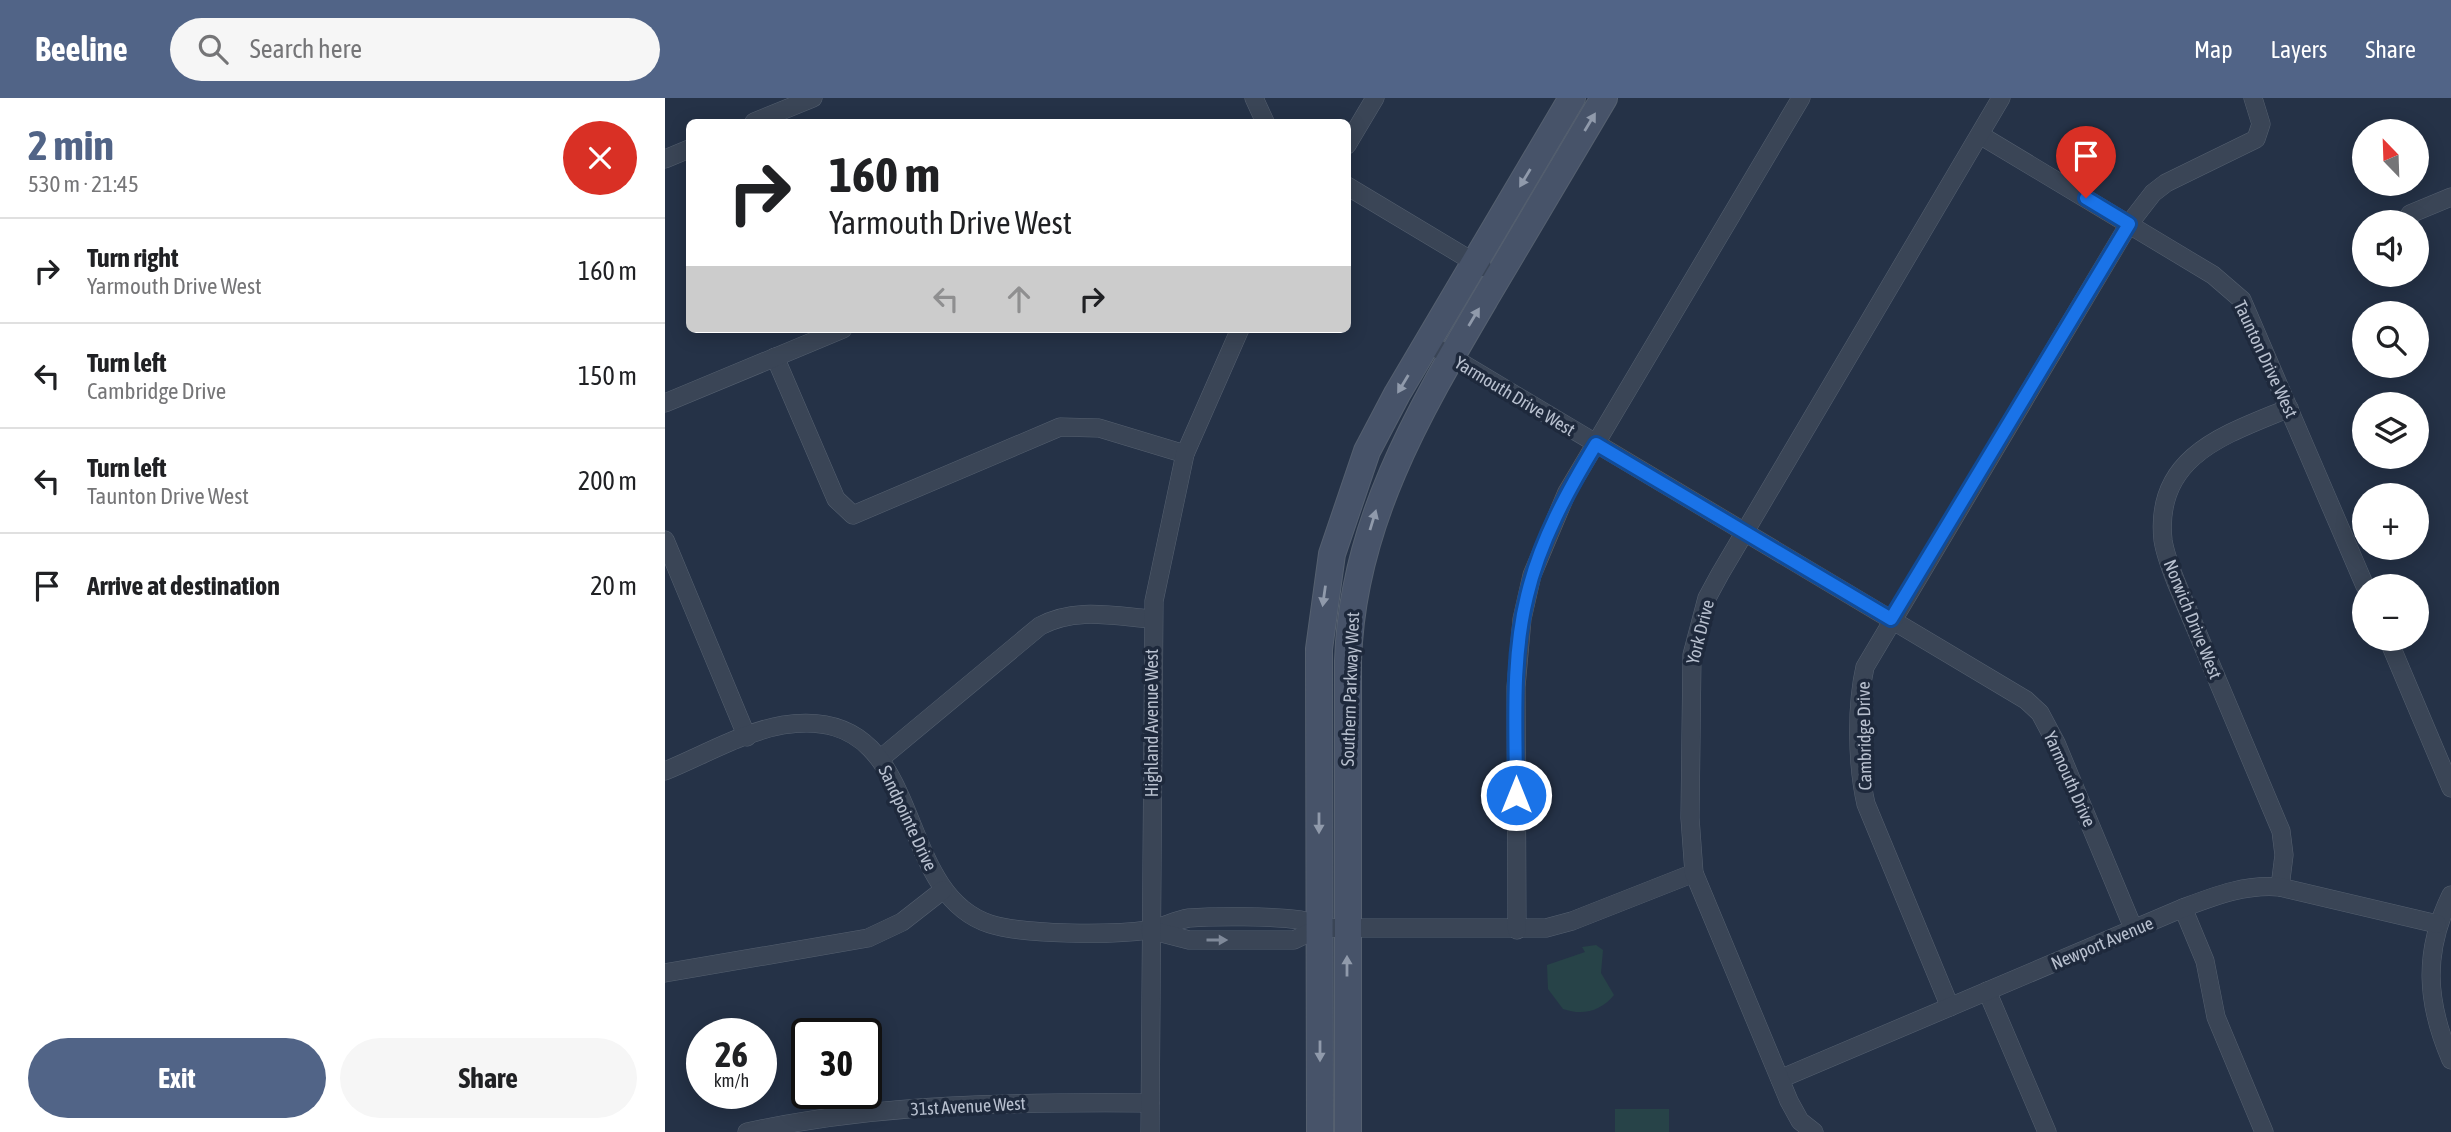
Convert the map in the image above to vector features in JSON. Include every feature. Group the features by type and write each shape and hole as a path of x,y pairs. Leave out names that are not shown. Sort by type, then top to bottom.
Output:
{"street":[{"path":"761,119 813,98"},
{"path":"1254,98 1264,119"},
{"path":"1351,138 1375,98"},
{"name":"Southern Parkway West","path":"1320,1132 1319,649 1328,573 1367,452 1572,98"},
{"name":"Southern Parkway West","path":"1348,1132 1349,621 1357,578 1375,513 1409,432 1604,98"},
{"path":"1517,930 1516,687 1522,618 1532,575 1547,536 1596,444 1801,98"},
{"name":"York Drive","path":"1814,1132 1800,1121 1780,1079 1695,873 1690,818 1692,655 1707,598 2001,98"},
{"name":"Cambridge Drive","path":"1950,1007 1873,822 1862,787 1863,676 1891,619 2129,224 2153,193 2166,183 2256,139 2260,131 2253,98"},
{"name":"Taunton Drive West","path":"1980,135 2213,275 2242,300 2360,574"},
{"path":"665,159 686,150"},
{"path":"1351,188 1498,277"},
{"path":"2420,210 2451,197"},
{"path":"665,403 833,333"},
{"name":"Highland Avenue West","path":"1150,1132 1152,619 1162,554 1185,454 1238,333"},
{"name":"Yarmouth Drive West","path":"1428,343 1891,619"},
{"path":"775,357 836,499 853,516 1061,427 1099,428 1185,454"},
{"name":"Norwich Drive West","path":"2280,887 2284,855 2281,831 2176,582 2164,543 2162,525 2171,487 2195,453 2214,440 2290,408"},
{"path":"665,540 747,737"},
{"path":"880,759 1040,626 1053,619 1075,613 1152,619"},
{"name":"Yarmouth Drive","path":"1891,619 2007,688 2040,713 2056,743 2134,930"},
{"path":"2393,651 2451,788"},
{"name":"Sandpointe Drive","path":"665,771 747,737 784,725 814,725 851,735 880,759 890,772 932,872 943,890 970,915 1012,929 1150,930 1189,940 1294,940 1319,928"},
{"path":"1319,928 1546,928 1572,921 1695,873"},
{"name":"Newport Avenue","path":"1780,1079 2183,908 2235,890 2280,887 2437,924"},
{"path":"665,973 868,938 902,922 943,890"},
{"path":"2449,1049 2431,993 2437,924 2451,895"},
{"path":"2183,908 2205,961 2216,1017 2264,1132"},
{"path":"1987,991 2046,1132"},
{"name":"31st Avenue West","path":"747,1132 830,1116 908,1108 1030,1102 1150,1103"}],"green space":[{"path":"1596,945 1603,950 1601,973 1614,995 1591,1011 1563,1009 1548,989 1547,965 1585,952 1582,947"},
{"path":"1615,1109 1669,1109 1669,1132 1615,1132"}],"route":[{"path":"1516,795 1516,687 1526,597 1547,536 1567,492 1596,444 1891,619 2129,224 2086,198"}]}
